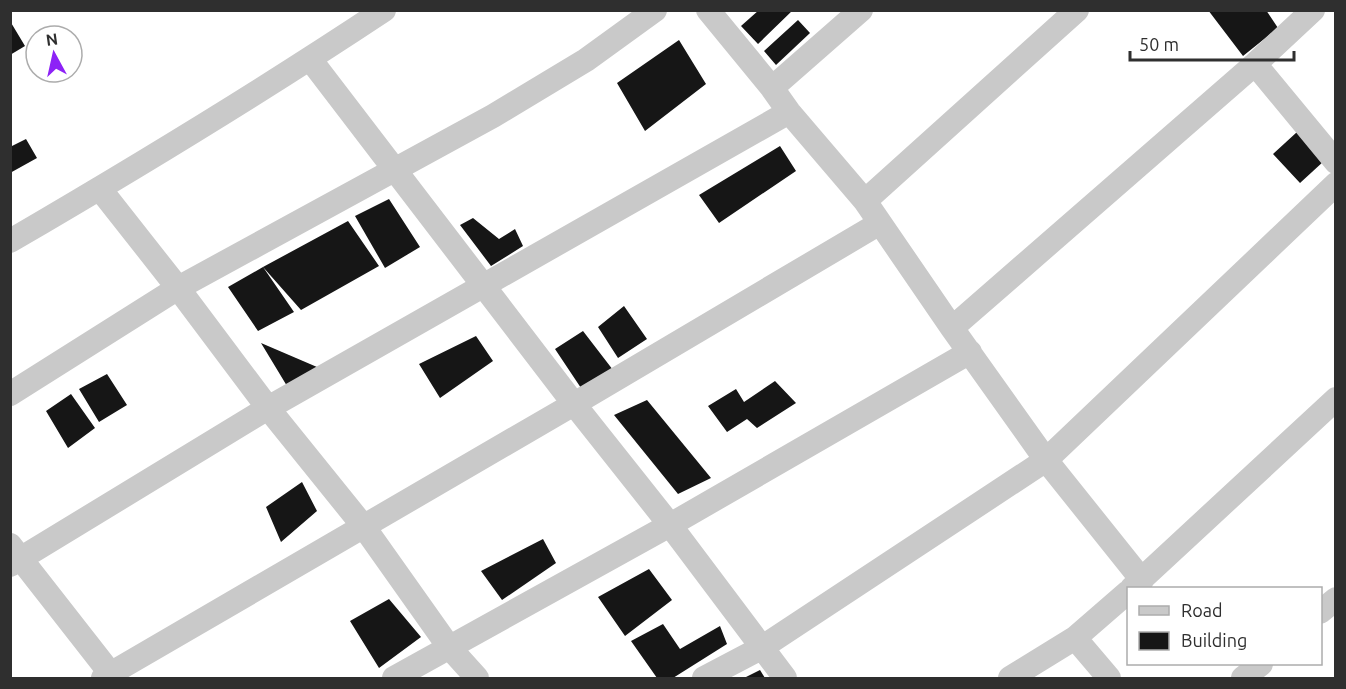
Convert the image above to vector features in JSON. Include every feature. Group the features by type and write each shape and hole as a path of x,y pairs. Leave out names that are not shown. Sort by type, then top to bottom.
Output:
{"street":[{"path":"10,241 100,189 309,60 384,10"},
{"path":"10,394 178,288 493,116 586,60 655,10"},
{"path":"708,10 789,112 865,201 1134,587 1335,399"},
{"path":"772,88 861,10"},
{"path":"865,201 1077,10"},
{"path":"952,328 1255,64 1313,10"},
{"path":"309,60 670,525 785,678"},
{"path":"1255,64 1335,162"},
{"path":"789,112 268,408 14,556 109,677 880,223"},
{"path":"704,678 761,648 1046,460 1335,184"},
{"path":"100,189 268,408 364,526 449,647 477,678"},
{"path":"394,678 670,525 969,352"},
{"path":"1010,678 1075,639 1127,593"},
{"path":"1322,610 1335,600"},
{"path":"1075,639 1109,678"},
{"path":"1243,678 1259,665"}],"building":[{"path":"759,10 793,10 758,44 741,26"},
{"path":"1208,10 1266,10 1278,28 1243,56"},
{"path":"798,20 810,33 776,65 764,51"},
{"path":"10,21 24,47 10,55"},
{"path":"679,40 706,84 645,131 617,83"},
{"path":"1297,132 1324,161 1300,183 1273,154"},
{"path":"26,139 37,158 10,173 10,147"},
{"path":"780,146 796,171 719,223 699,195"},
{"path":"389,199 420,247 385,268 355,216"},
{"path":"473,218 499,239 515,229 523,246 491,266 460,225"},
{"path":"348,221 379,266 301,310 263,267"},
{"path":"263,267 294,312 258,331 228,287"},
{"path":"624,306 647,339 618,358 598,327"},
{"path":"583,331 613,370 581,388 555,349"},
{"path":"476,336 493,361 440,398 419,364"},
{"path":"261,343 324,370 287,386"},
{"path":"107,374 127,405 99,422 79,389"},
{"path":"775,381 796,403 757,428 747,419 727,432 708,406 736,389 744,402"},
{"path":"71,394 95,428 68,448 46,411"},
{"path":"647,400 711,478 678,494 614,415"},
{"path":"302,482 317,511 281,542 266,507"},
{"path":"543,539 556,563 502,600 481,571"},
{"path":"649,569 672,600 625,636 598,597"},
{"path":"389,599 421,637 379,668 350,621"},
{"path":"663,624 680,649 720,626 727,644 673,678 657,678 631,641"},
{"path":"760,670 765,678 744,678"}]}
